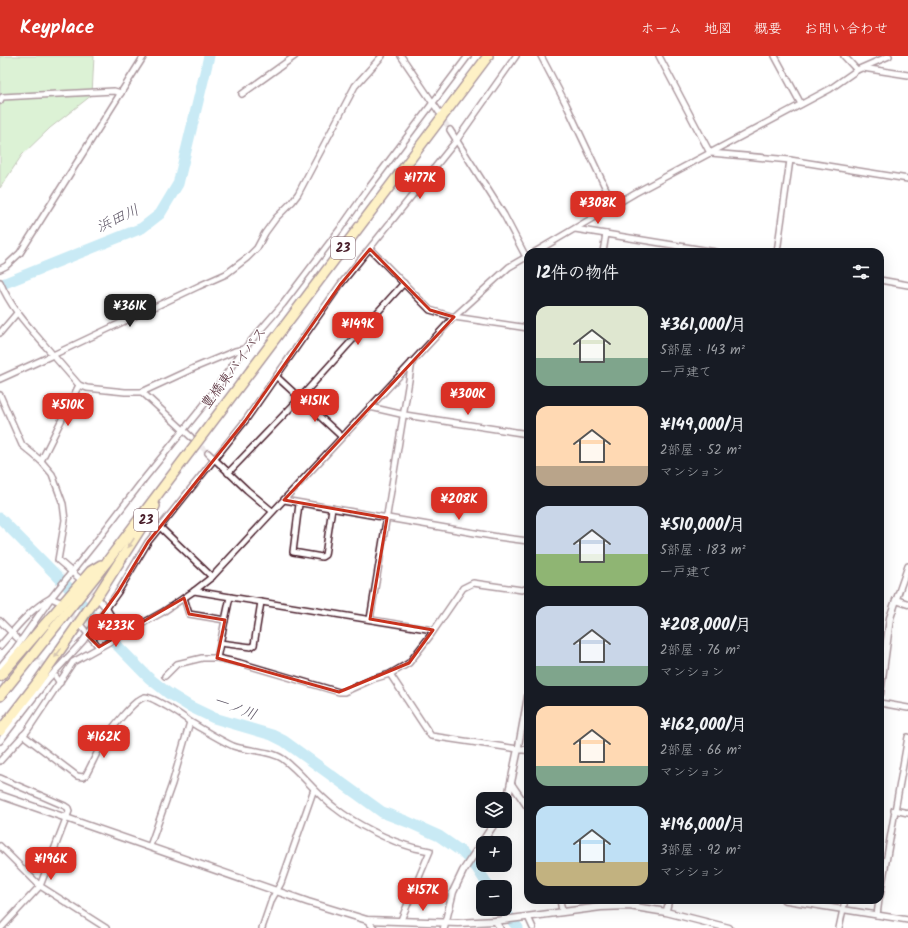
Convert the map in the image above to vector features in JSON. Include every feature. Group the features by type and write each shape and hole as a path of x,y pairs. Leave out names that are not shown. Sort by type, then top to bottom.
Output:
{"highway":[{"name":"豊橋東バイパス","path":"82,584 91,571 106,563 194,438 488,56"},
{"name":"23","path":"0,731 97,601 194,438"},
{"name":"23","path":"0,676 82,584"},
{"name":"23","path":"0,696 64,604"}],"street":[{"path":"0,268 6,266 20,253 144,56"},
{"path":"242,94 295,56"},
{"path":"0,379 226,274 248,258 257,248 276,218 298,194 352,91 382,56"},
{"path":"401,56 439,112"},
{"path":"0,667 55,592 71,574 144,479 203,406 244,350 283,304 331,242 368,189 468,56"},
{"path":"0,741 48,679 83,641 105,611 148,542 245,421 340,285 456,141 516,56"},
{"path":"541,56 566,104 614,206"},
{"path":"659,56 710,153"},
{"path":"775,56 802,104"},
{"path":"844,56 860,69 908,75"},
{"path":"542,248 614,206 802,104 860,69 889,56"},
{"path":"0,100 2,97 114,90 121,93"},
{"path":"450,130 504,215 524,252"},
{"path":"710,153 790,160 908,179"},
{"path":"778,248 790,160"},
{"path":"575,230 692,248"},
{"path":"604,248 606,234"},
{"path":"370,249 430,310 454,317 524,327"},
{"path":"0,761 23,735 73,662 163,612 212,577 454,317 503,272 524,259"},
{"path":"884,281 908,285"},
{"path":"0,282 7,298 17,313 79,385 87,388 142,392 235,351 244,350"},
{"path":"228,473 300,398 404,282"},
{"path":"0,333 17,313"},
{"path":"370,619 412,362"},
{"path":"277,377 342,437"},
{"path":"41,461 79,385"},
{"path":"142,392 194,438"},
{"path":"0,395 22,445 41,461 52,474 63,504 65,520 58,560 82,584"},
{"path":"370,408 404,415 524,433"},
{"path":"208,453 228,473 272,511"},
{"path":"284,500 299,504 332,508 524,540"},
{"path":"299,504 293,552 315,556 325,555 332,508"},
{"path":"160,527 212,577"},
{"path":"884,661 890,618 908,566"},
{"path":"164,676 177,664 202,658 217,658 240,663 339,692 344,692 373,679 390,674 409,663 463,588 468,584 473,583 524,589"},
{"path":"194,591 434,630"},
{"path":"217,658 230,597"},
{"path":"51,598 64,604"},
{"path":"0,646 26,616 41,603 51,598"},
{"path":"184,598 189,614 225,620"},
{"path":"896,600 908,604"},
{"path":"97,601 122,635"},
{"path":"220,643 251,647 254,645 261,602"},
{"path":"0,621 17,638"},
{"path":"81,624 91,637 101,646"},
{"path":"390,674 431,736 524,750"},
{"path":"56,677 60,683"},
{"path":"23,735 77,776 83,777 86,775 103,741 133,704 146,696 153,698 181,714 190,722 234,746 281,758 300,773 314,789 334,807 356,822 389,838 416,848 430,851 401,920"},
{"path":"884,704 908,708"},
{"path":"508,792 524,716"},
{"path":"150,846 172,784 190,722"},
{"path":"884,871 908,737"},
{"path":"0,778 68,808 69,811 40,886 4,927"},
{"path":"511,783 524,802"},
{"path":"262,928 276,890 281,883 314,789"},
{"path":"0,795 67,817 308,902 367,920 401,920 444,925 525,917 562,911 629,906 666,912 729,928"},
{"path":"894,810 908,813"},
{"path":"444,925 453,892 463,871 491,828"},
{"path":"0,846 40,886 106,928"},
{"path":"561,904 562,911"},
{"path":"666,912 668,904"},
{"path":"808,904 908,920"},
{"path":"839,928 844,904"},
{"path":"877,916 878,904"},
{"path":"525,917 533,928"},
{"path":"367,920 374,928"},
{"path":"497,920 500,928"}],"highlighted area":[{"path":"370,249 430,310 454,317 284,500 387,518 370,619 433,630 409,663 339,692 217,658 225,620 189,614 184,598 99,647 87,635 118,592 148,542 245,421 340,285"}],"green space":[{"path":"0,56 94,56 92,95 50,128 22,155 0,188"}],"waterway":[{"name":"浜田川","path":"0,285 142,228 160,214 178,184 209,56"},
{"name":"一ノ川","path":"0,518 68,587 109,637 149,678 168,693 189,706 214,718 272,735 284,741 382,812 439,836 462,852 477,868 485,880"},
{"name":"一ノ川","path":"509,916 518,928"}],"tunnel":[{"path":"441,116 450,130"},
{"path":"196,442 208,453"},
{"path":"86,586 98,599"},
{"path":"67,610 79,624"},
{"path":"25,646 55,677"}]}
